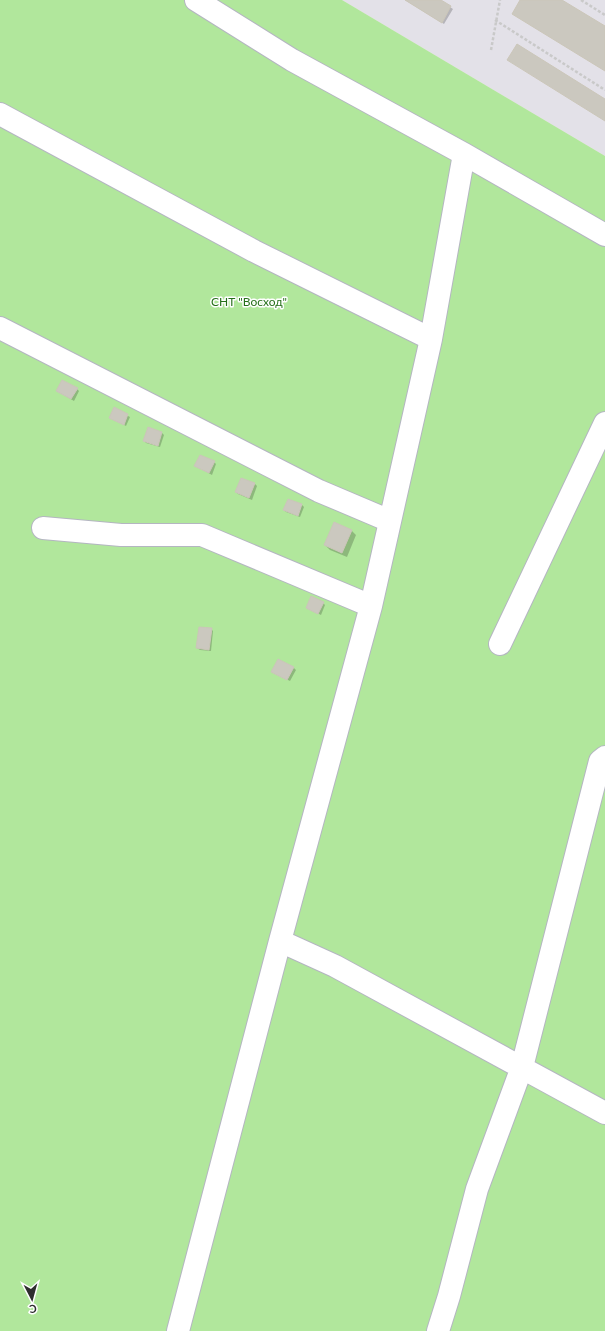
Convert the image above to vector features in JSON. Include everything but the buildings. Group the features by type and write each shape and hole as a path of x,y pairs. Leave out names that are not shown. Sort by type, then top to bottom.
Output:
{"lane":[{"path":"196,0 292,60 464,154 605,235"},
{"path":"0,114 254,251 431,339"},
{"path":"178,1331 280,941 371,606 431,339 464,154"},
{"path":"0,328 319,492 390,521"},
{"path":"500,644 605,423"},
{"path":"43,528 121,535 202,535 371,606"},
{"path":"438,1331 449,1296 477,1189 522,1067 600,761 605,757"},
{"path":"280,941 335,966 605,1113"}],"path":[{"path":"491,50 495,20 500,0"},
{"path":"581,0 605,15"},
{"path":"495,20 605,90"}],"shaded area":[{"path":"342,0 605,0 605,156"}],"green space":[{"name":"СНТ \"Восход\"","path":"0,0 342,0 605,156 605,1331 0,1331"}]}
